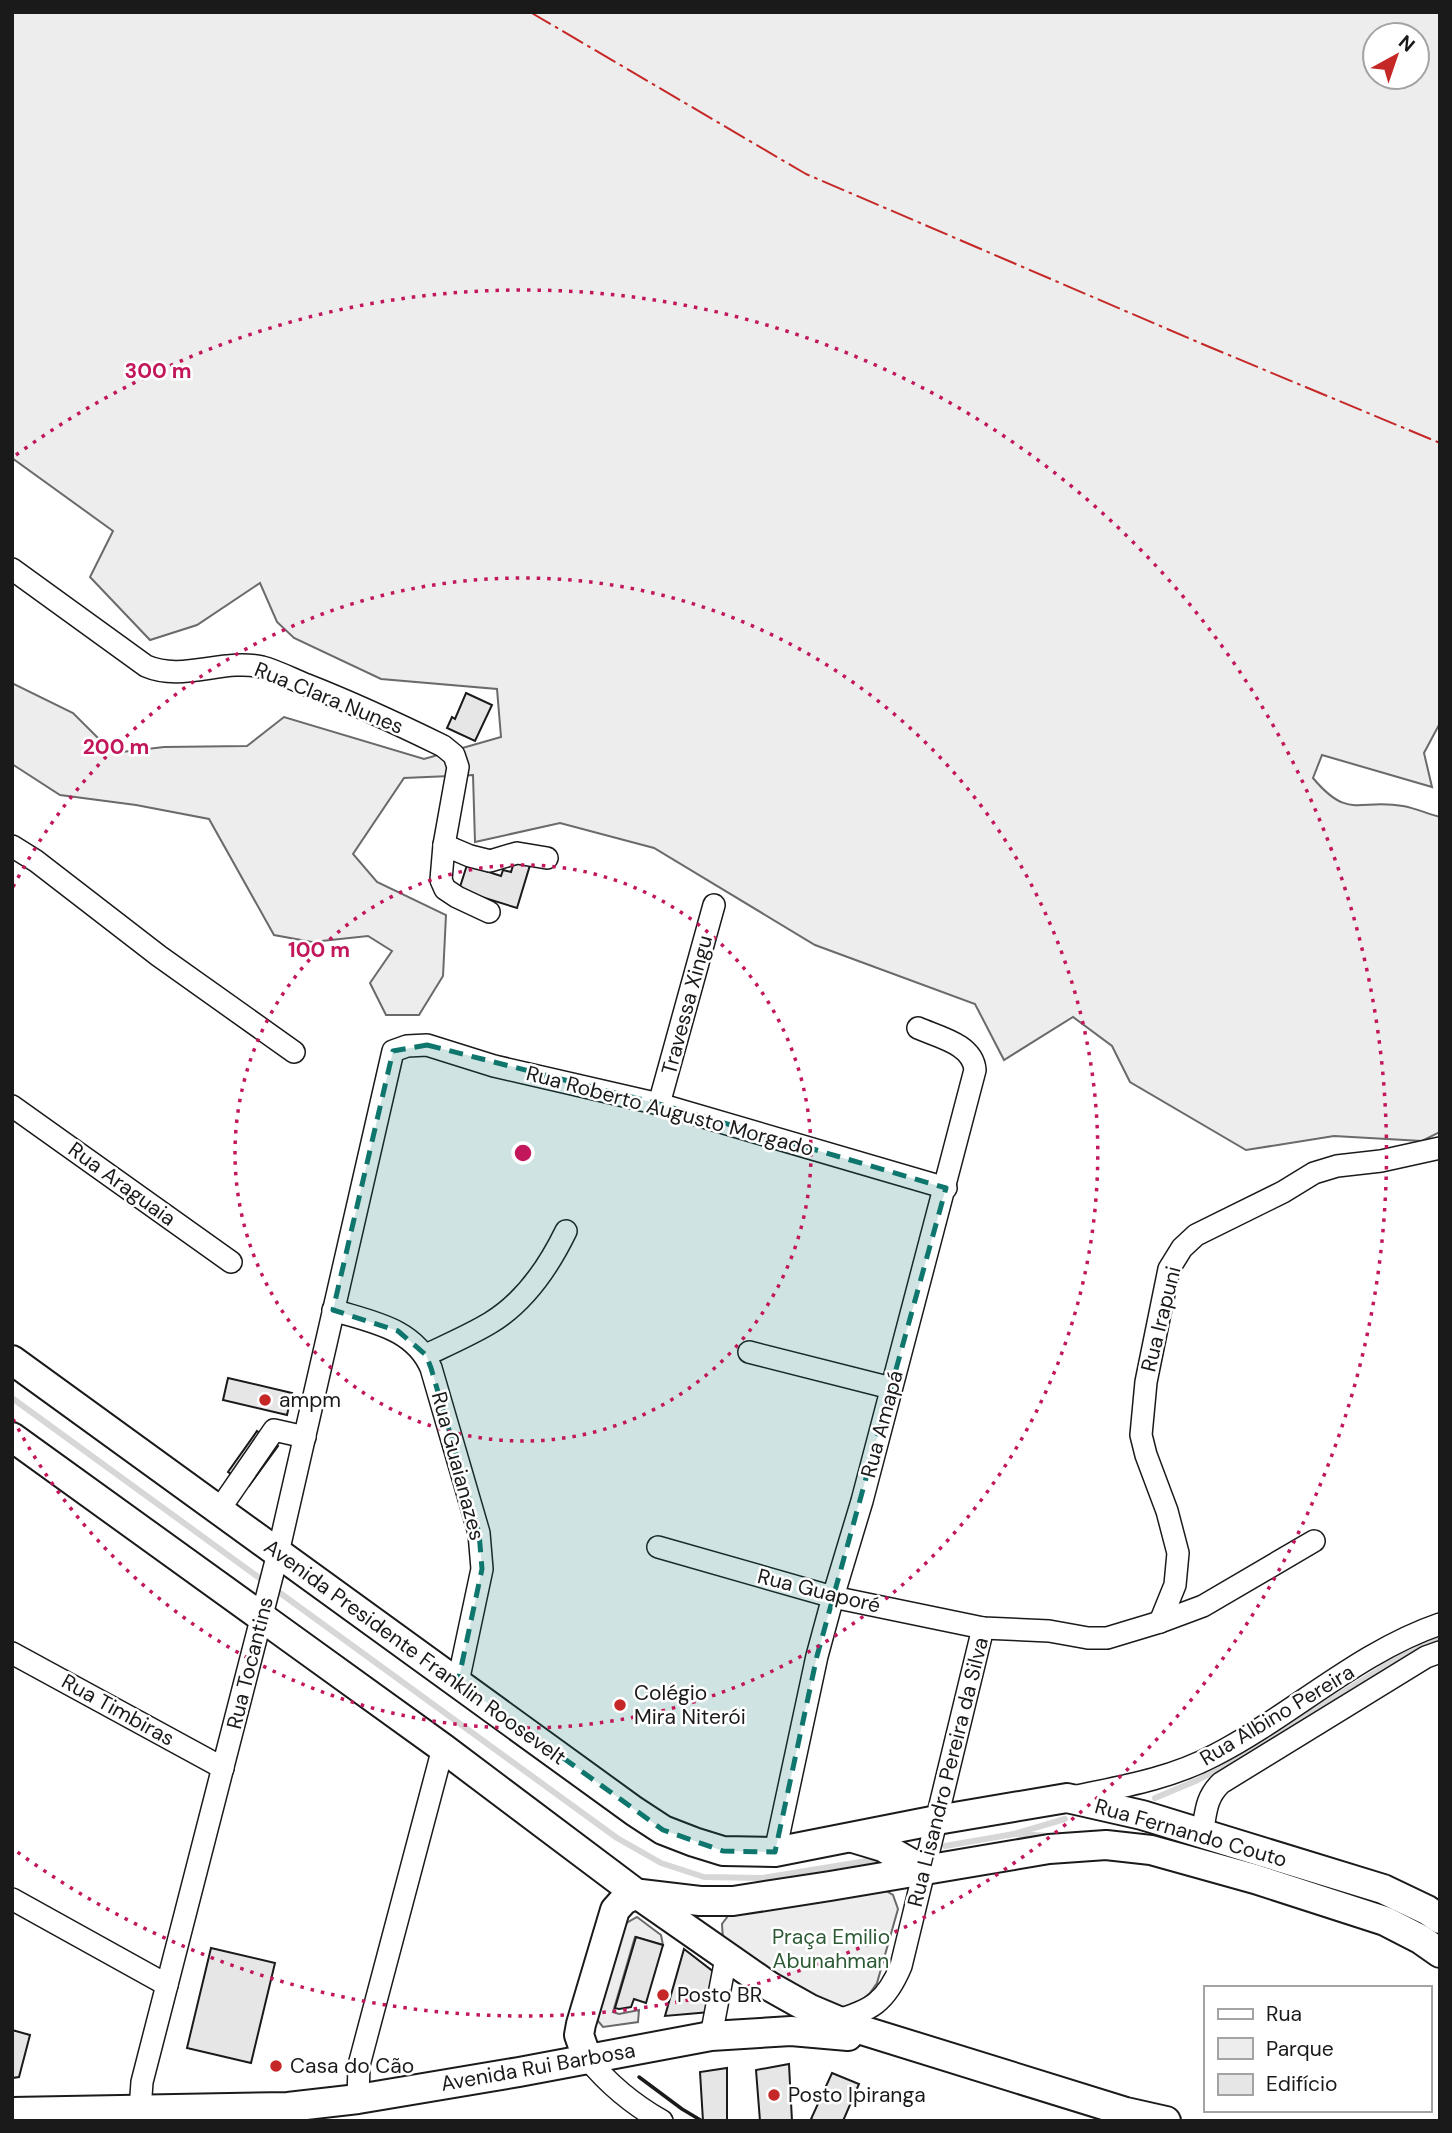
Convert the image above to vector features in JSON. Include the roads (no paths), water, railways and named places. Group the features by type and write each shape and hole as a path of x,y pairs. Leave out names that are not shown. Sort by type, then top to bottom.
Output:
{"main road":[{"name":"Avenida Presidente Franklin Roosevelt","path":"12,1360 219,1510 276,1564 458,1682 663,1830 723,1851 775,1852 851,1838"},
{"path":"12,1437 264,1608 443,1748 726,1958 769,1986 822,2015"},
{"name":"Rua Fernando Couto","path":"851,1838 1067,1798 1142,1815 1383,1889 1440,1919"},
{"path":"851,1838 883,1847 923,1870"},
{"name":"Rua Fernando Couto","path":"923,1870 1049,1849 1106,1845 1151,1850 1255,1879 1385,1921 1440,1953"},
{"path":"587,2058 579,2035 581,2024 615,1910 624,1900 637,1894 733,1901 923,1870"},
{"path":"726,1958 714,1928 721,1911 733,1901"},
{"name":"Avenida Rui Barbosa","path":"822,2015 896,2042 1126,2112 1166,2121"},
{"name":"Avenida Rui Barbosa","path":"12,2112 140,2110 288,2114 710,2036 811,2031 896,2042"}],"street":[{"name":"Rua Clara Nunes","path":"12,569 146,666 159,672 241,664 262,667 356,704 443,746 454,755 458,767 444,845 441,880 444,889 457,898 489,912"},
{"path":"444,845 490,861 517,853 547,858"},
{"path":"12,846 36,861 159,956 294,1052"},
{"name":"Travessa Xingu","path":"659,1104 714,905"},
{"name":"Rua Amapá","path":"775,1852 817,1656 862,1501 975,1070 975,1062 964,1049 918,1028"},
{"name":"Rua Roberto Augusto Morgado","path":"393,1051 407,1046 427,1045 494,1066 659,1104 946,1188"},
{"name":"Rua Tocantins","path":"140,2110 142,2082 276,1564 393,1051"},
{"name":"Rua Araguaia","path":"12,1106 231,1262"},
{"name":"Rua Irapuni","path":"1160,1622 1175,1585 1178,1553 1141,1435 1146,1382 1169,1269 1182,1248 1196,1236 1283,1192 1314,1173 1337,1166 1381,1161 1440,1148"},
{"path":"334,1310 398,1331 411,1338 426,1355 492,1322 518,1300 552,1260 566,1231"},
{"path":"749,1352 891,1388"},
{"name":"Rua Guaianazes","path":"426,1355 479,1533 482,1569 458,1682"},
{"path":"219,1510 274,1430 305,1437"},
{"name":"Rua Lisandro Pereira da Silva","path":"822,2015 860,2014 880,2000 893,1985 901,1966 983,1628 1049,1631 1088,1638 1107,1638 1203,1606 1314,1541"},
{"name":"Rua Guaporé","path":"658,1547 833,1597 983,1628"},
{"name":"Rua Albino Pereira","path":"1067,1798 1174,1774 1213,1757 1379,1652 1440,1623"},
{"name":"Rua Albino Pereira","path":"1202,1834 1208,1800 1212,1791 1221,1783 1426,1657 1440,1652"},
{"name":"Rua Timbiras","path":"12,1653 223,1768"},
{"path":"358,2099 359,2065 443,1748"},
{"path":"12,1899 167,1985"},
{"path":"710,2036 726,1958"},
{"path":"587,2058 607,2082 629,2101 662,2121"}],"waterway":[{"path":"12,1398 617,1838 661,1863 704,1877 762,1878 879,1859"},
{"path":"1155,1798 1198,1780 1243,1755 1398,1658 1440,1639"},
{"path":"945,1846 1014,1834 1065,1819"},
{"path":"1014,1834 1051,1836"}],"place":[{"name":"ampm","path":"265,1400"},
{"name":"Colégio Mira Niterói","path":"620,1705"},
{"name":"Posto BR","path":"663,1995"},
{"name":"Casa do Cão","path":"276,2066"},
{"name":"Posto Ipiranga","path":"774,2095"}],"park label":[{"name":"Praça Emilio Abunahman","path":"831,1949"}]}
